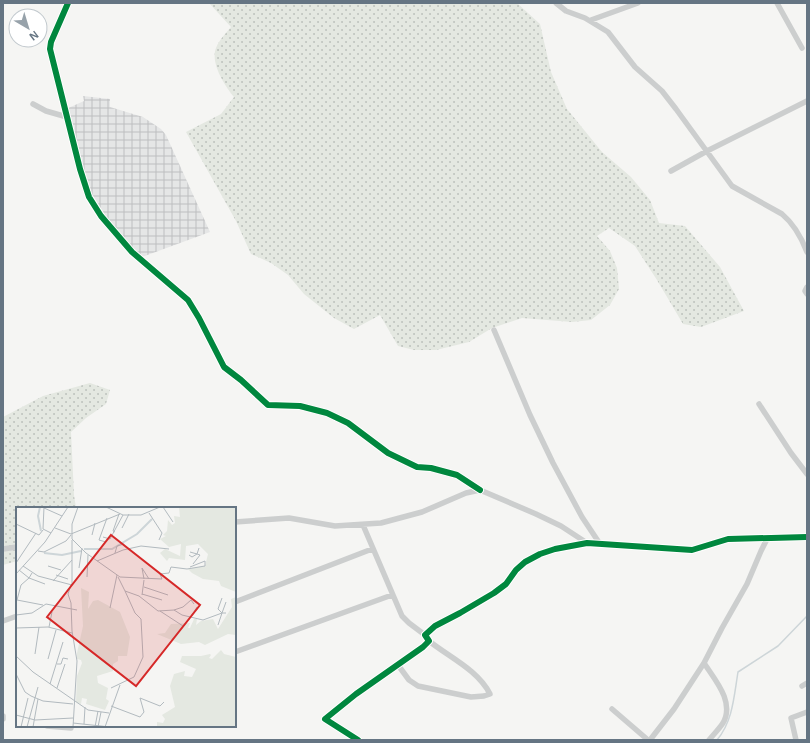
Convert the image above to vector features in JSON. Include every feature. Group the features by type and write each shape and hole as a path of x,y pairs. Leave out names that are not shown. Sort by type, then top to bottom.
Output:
{"street":[{"path":"68,3 51,42 50,49 80,169 89,197 105,221 132,252 188,300 224,367 241,380 268,405 300,406 328,413 348,423 388,453 417,467 431,468 457,475 480,490 561,526 588,543"},
{"path":"556,3 566,11 591,20 608,32 635,67 662,91 732,186 789,220 807,252"},
{"path":"591,20 638,3"},
{"path":"777,3 802,48"},
{"path":"671,171 707,151 807,101"},
{"path":"33,104 67,117"},
{"path":"807,287 805,291 807,294"},
{"path":"494,330 530,416 553,463 582,517 600,544"},
{"path":"759,404 791,453 807,474"},
{"path":"236,522 289,518 327,525 363,525 381,523 422,512 458,496 480,490"},
{"path":"363,525 392,594 402,616 408,624 425,635 429,641 473,674 486,686 490,694 471,697 418,686 410,680 398,666"},
{"path":"612,709 649,740 670,715 704,663 747,584 768,537"},
{"path":"425,635 435,626 494,593 506,584 516,570 525,562 540,554 555,549 588,543 692,550 710,546 720,540 728,539 768,537 787,539 807,537"},
{"path":"3,549 16,547"},
{"path":"236,602 372,549"},
{"path":"236,652 392,594"},
{"path":"3,621 16,616"},
{"path":"358,740 325,718 356,694 398,666 429,641"},
{"path":"704,663 722,691 727,702 727,711 724,722 709,740"},
{"path":"796,740 791,718 807,712"},
{"path":"58,727 71,727"}],"shaded area":[{"path":"209,3 517,3 540,24 551,72 567,109 602,152 631,177 650,200 659,223 685,226 720,267 744,311 701,327 683,324 635,246 609,228 597,236 610,251 617,268 619,289 610,305 591,320 572,322 522,318 492,328 469,342 436,350 414,350 398,346 380,315 354,329 334,318 304,294 288,275 271,263 251,254 236,221 186,132 221,114 234,97 219,74 215,60 216,48 231,27"},
{"path":"83,96 110,99 110,107 143,117 161,129 166,135 210,232 142,257 126,241 101,212 91,195 66,109 84,101"},
{"path":"90,383 110,390 106,404 86,418 71,432 76,507 16,507 16,561 3,565 3,417 43,396"}],"waterway":[{"path":"717,740 730,716 738,672 778,646 807,616"}],"cycle path":[{"path":"68,3 51,42 50,49 80,169 89,197 101,216 132,252 188,300 224,367 241,380 268,405 300,406 327,413 348,423 388,453 417,467 431,468 457,475 480,490"},
{"path":"358,740 325,719 356,694 423,647 429,641 425,635 435,626 494,593 506,584 516,570 525,562 540,554 555,549 587,543 692,550 728,539 807,537"}]}
